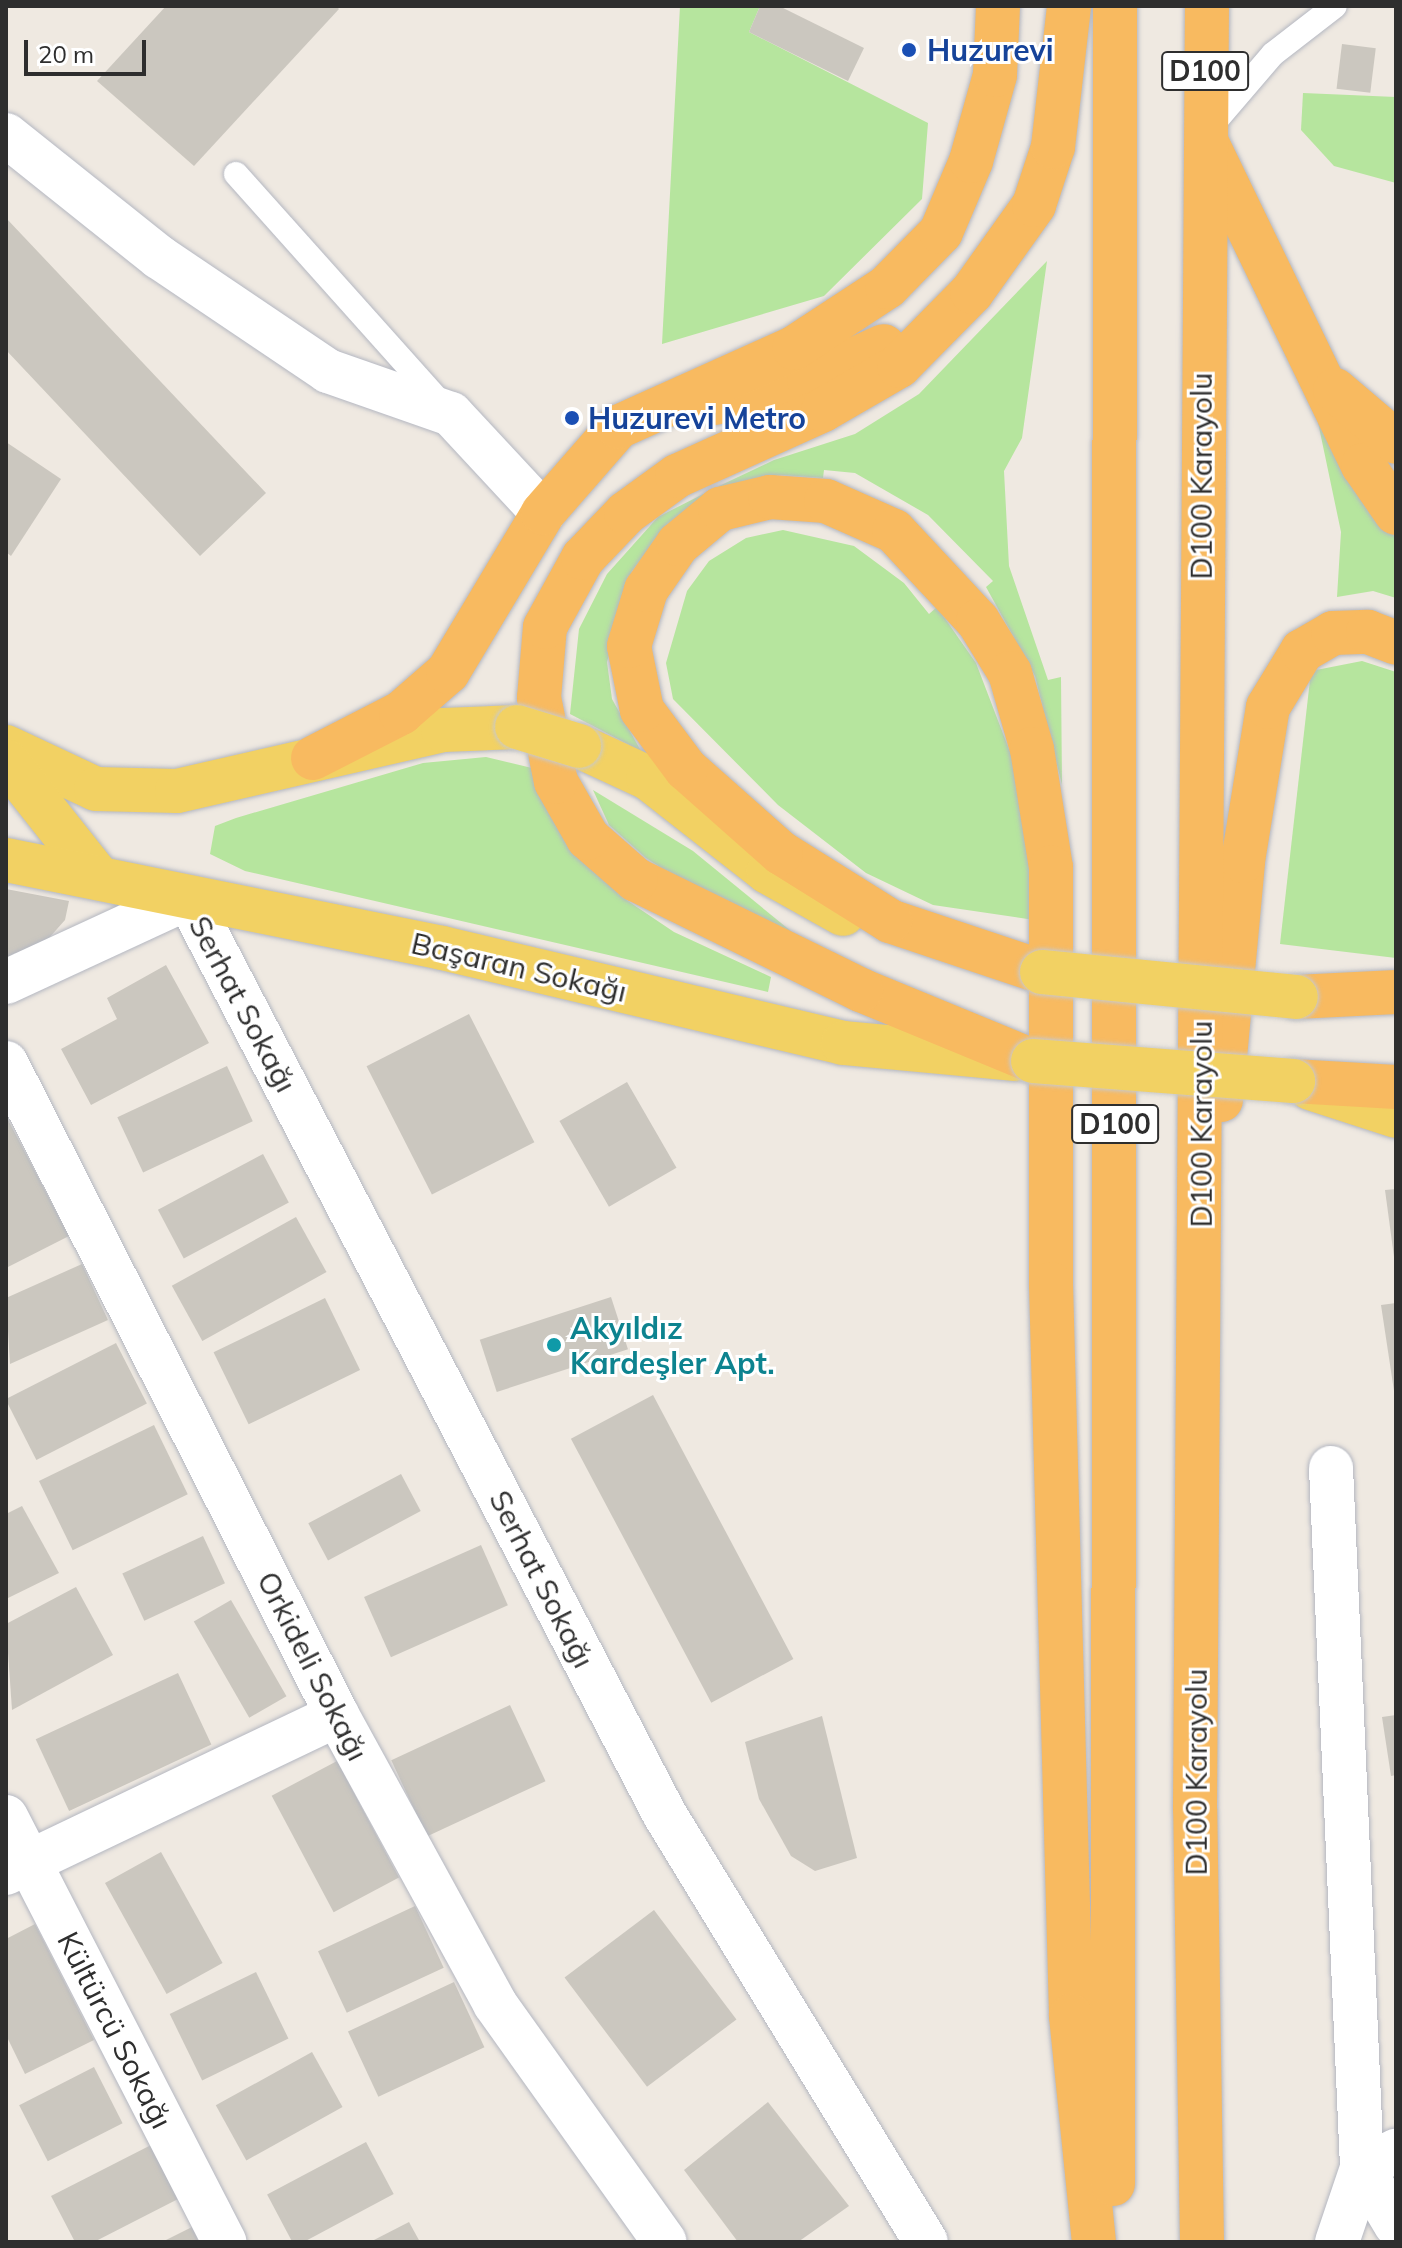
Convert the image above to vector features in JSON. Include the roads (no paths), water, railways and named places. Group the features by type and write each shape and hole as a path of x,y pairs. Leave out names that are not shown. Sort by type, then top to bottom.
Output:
{"highway":[{"path":"313,758 401,713 448,672 543,513 618,427 794,348 887,287 941,232 971,161 995,75 998,6"},
{"path":"1033,1061 861,990 636,880 588,838 556,782 539,698 545,627 583,558 626,513 677,476 823,410 899,366 972,292 1034,205 1053,147 1066,66 1069,6"},
{"name":"D100","path":"1112,2242 1115,6"},
{"name":"D100 Karayolu","path":"1202,2242 1195,1809 1201,1221 1203,136 1207,6"},
{"path":"618,427 809,380 887,345 974,263 1036,168 1066,66"},
{"path":"1203,136 1363,465 1396,513"},
{"path":"1324,381 1396,442"},
{"path":"1042,972 890,921 781,853 686,769 642,710 629,646 646,590 678,544 720,509 770,497 826,501 894,531 978,621 1010,673 1032,749 1051,867 1051,1284 1071,2016 1094,2242"},
{"path":"1201,1221 1233,1030 1243,861 1268,707 1302,651 1333,633 1368,632 1396,643"},
{"path":"1296,997 1396,992"},
{"path":"1293,1081 1396,1087"}],"main road":[{"path":"6,747 96,789 177,791 443,730 517,727 579,746 648,778 768,872 883,936 969,967 1296,997 1396,1013"},
{"path":"6,761 98,877"},
{"name":"Başaran Sokağı","path":"6,860 442,948 843,1043 1293,1081 1396,1116"}],"street":[{"path":"1203,136 1227,6"},
{"path":"6,135 159,257 328,371 451,414 543,513"},
{"path":"6,982 188,898"},
{"name":"Serhat Sokağı","path":"188,898 665,1815 926,2242"},
{"name":"Orkideli Sokağı","path":"6,1063 337,1715 495,2004 665,2242"},
{"path":"1331,1468 1379,2159 1396,2225"},
{"path":"17,1867 337,1715"},
{"name":"Kültürcü Sokağı","path":"6,1817 17,1867 224,2242"},
{"path":"1337,2242 1379,2159"}],"lane":[{"path":"1203,136 1273,54 1335,6"},
{"path":"236,174 451,414"}],"place":[{"name":"Huzurevi","path":"909,50"},
{"name":"Huzurevi Metro","path":"572,418"},
{"name":"Akyıldız Kardeşler Apt.","path":"554,1345"}]}
